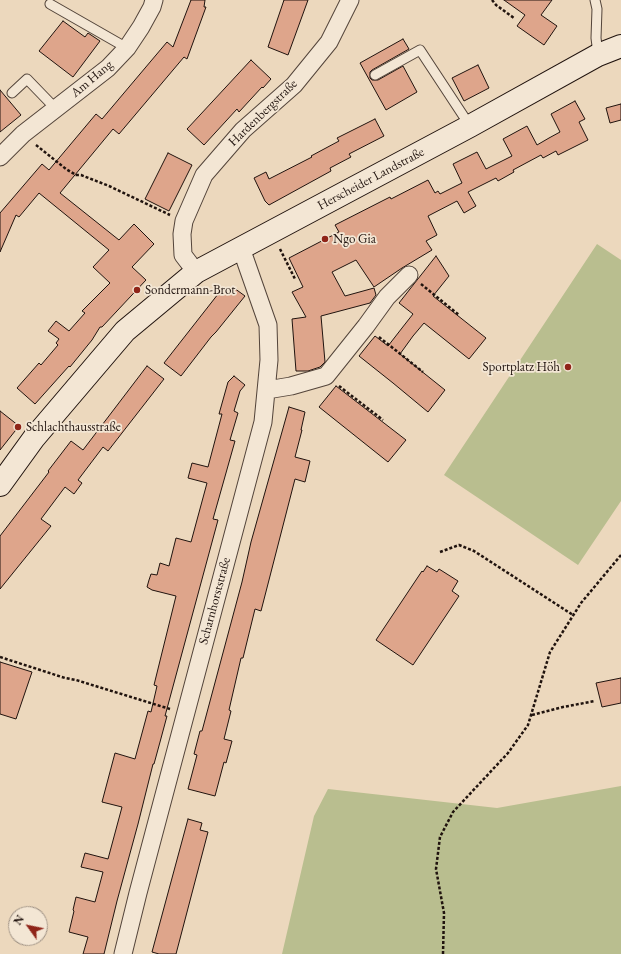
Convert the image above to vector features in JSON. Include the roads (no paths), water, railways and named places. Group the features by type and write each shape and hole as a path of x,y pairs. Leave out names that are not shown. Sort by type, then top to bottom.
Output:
{"main road":[{"name":"Herscheider Landstraße","path":"1,482 34,438 125,332 196,272 470,126 598,55 621,46"}],"street":[{"name":"Am Hang","path":"0,157 23,134 108,68 127,48 141,27 152,7 154,0"},
{"name":"Hardenbergstraße","path":"196,272 183,255 182,234 184,221 204,175 243,130 294,85 329,42 350,0"},
{"name":"Scharnhorststraße","path":"123,954 261,429 267,390 269,360 268,325 241,248"},
{"path":"267,390 291,386 326,376 388,296 409,275"}],"lane":[{"path":"595,0 597,9 596,38 598,55"},
{"name":"Am Hang","path":"50,4 127,48"},
{"path":"375,75 420,50 470,126"},
{"path":"12,93 27,79 56,109"}],"place":[{"name":"Ngo Gia","path":"325,239"},
{"name":"Sondermann-Brot","path":"137,290"},
{"name":"Sportplatz Höh","path":"568,367"},
{"name":"Schlachthausstraße","path":"18,427"}]}
